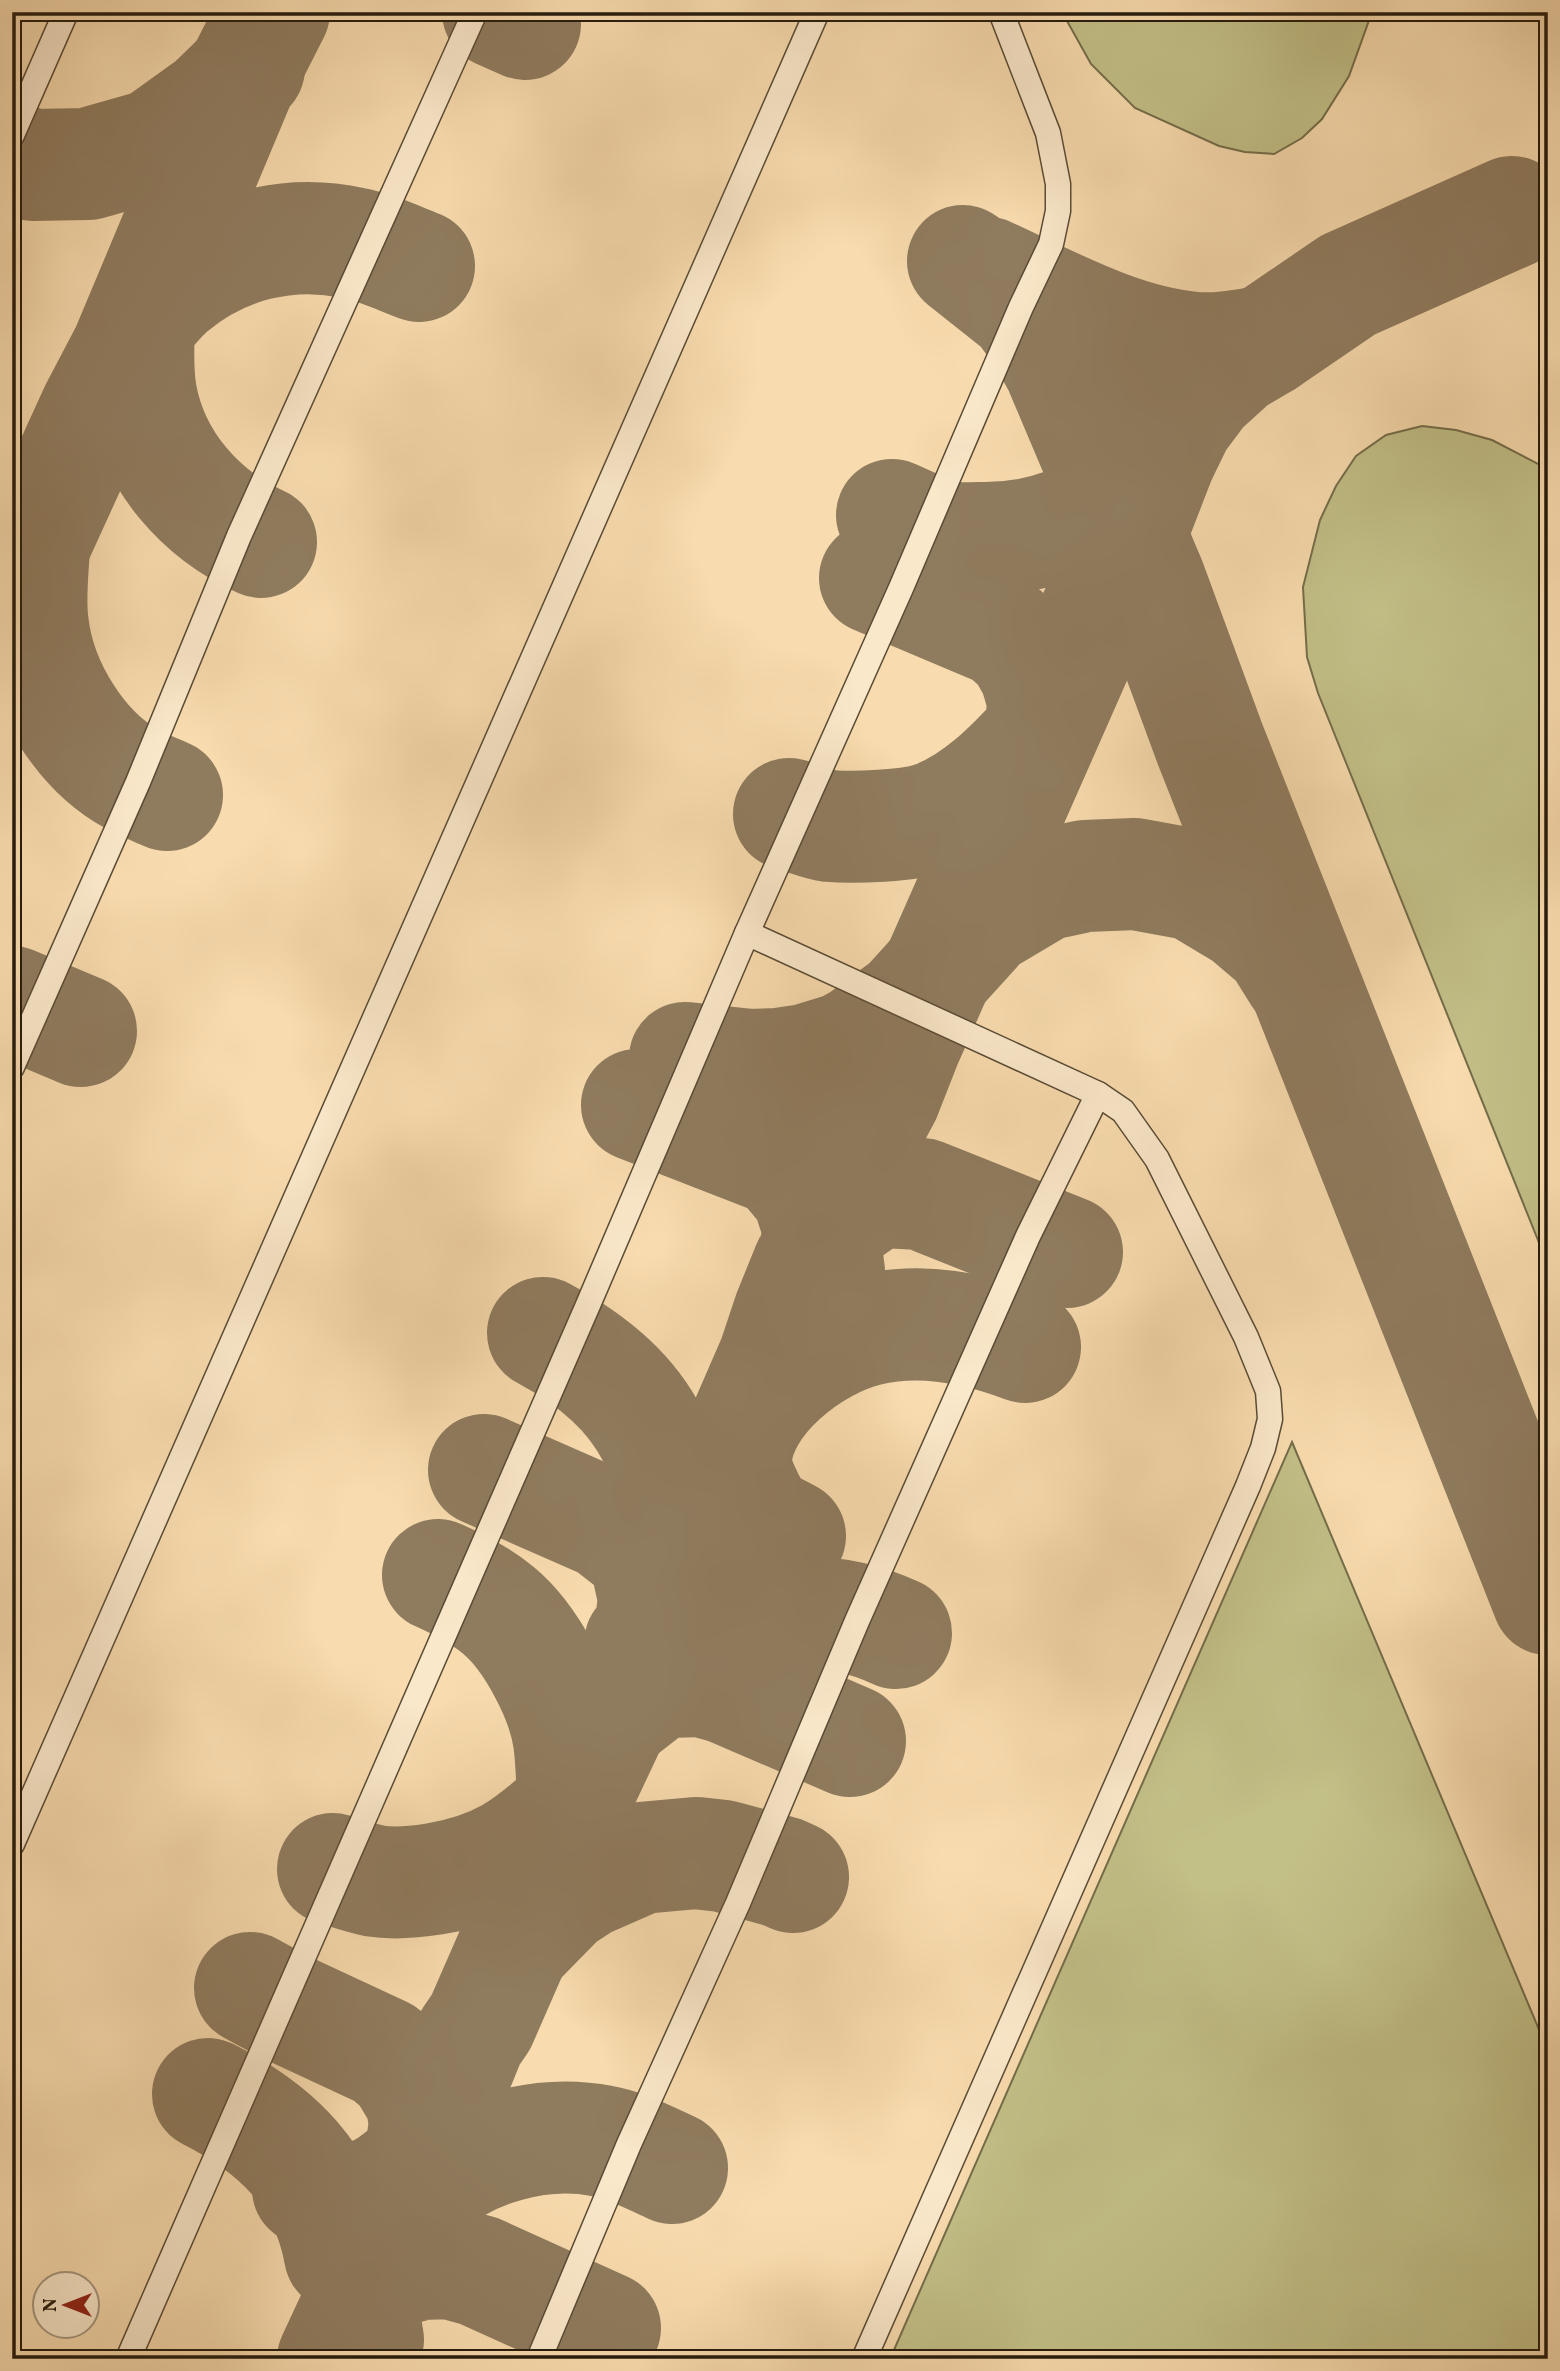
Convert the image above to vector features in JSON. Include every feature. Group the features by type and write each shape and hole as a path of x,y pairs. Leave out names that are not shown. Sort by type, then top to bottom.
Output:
{"lane":[{"path":"12,135 65,12"},
{"path":"12,1068 138,782 240,533 475,12"},
{"path":"12,1844 817,12"},
{"path":"128,2359 588,1305 747,933 901,588 1024,299 1051,244 1058,211 1058,184 1048,133 1001,12"},
{"path":"747,933 1098,1094 1123,1111 1157,1158 1246,1337 1268,1391 1270,1419 1263,1448 1248,1486 864,2359"},
{"path":"539,2359 629,2144 738,1903 857,1620 1028,1236 1098,1094"}],"shaded area":[{"path":"1062,12 1372,12 1349,76 1322,119 1302,138 1274,154 1245,152 1219,146 1135,108 1091,64"},
{"path":"1422,426 1456,430 1492,440 1548,469 1548,1265 1318,693 1307,657 1303,587 1320,520 1336,486 1356,456 1386,435"},
{"path":"1292,1442 1548,2051 1548,2359 890,2359"}],"taxiway":[{"path":"12,599 96,409 127,350 243,73 274,12"},
{"path":"498,12 525,24"},
{"path":"12,158 32,165 88,164 155,145 212,104 249,68"},
{"path":"333,2359 391,2234 470,2038 481,2022 573,1804 650,1632 676,1582 709,1493 734,1450 774,1358 808,1266 815,1263 870,1124 885,1096 1178,421 1202,389 1234,360 1348,285 1512,212"},
{"path":"261,542 239,531 200,501 168,463 156,442 141,394 138,368 139,324 168,292 191,273 212,261 257,244 304,238 329,239 370,247 419,266"},
{"path":"963,261 1021,307 1043,337 1059,366 1150,581 1210,744 1548,1599"},
{"path":"988,273 1089,320 1142,338 1196,348 1231,347 1266,341"},
{"path":"892,515 951,538 1031,534 1056,527 1101,507 1122,493 1160,458"},
{"path":"34,545 31,595 33,626 37,648 54,693 80,734 113,767 167,795"},
{"path":"789,814 840,827 896,825 932,818 978,793 1041,733 1043,699 1035,672 1022,649 1003,632 875,578"},
{"path":"685,1058 749,1065 779,1064 806,1060 845,1048 907,1005 984,920 1043,885 1085,876 1135,874 1195,885 1245,915 1279,944 1299,976"},
{"path":"12,1002 81,1031"},
{"path":"637,1105 781,1161 807,1192 818,1226 815,1263"},
{"path":"829,1272 825,1241 839,1218 870,1196 884,1192 922,1194 1067,1252"},
{"path":"790,1536 765,1522 757,1514 740,1482 736,1462 740,1439 749,1417 764,1397 802,1361 847,1337 868,1330 908,1324 948,1326 1025,1347"},
{"path":"543,1333 580,1356 611,1380 635,1407 653,1436 666,1468 674,1503 676,1586"},
{"path":"484,1470 607,1524 639,1549 646,1561 654,1598 650,1632 640,1643"},
{"path":"333,1869 370,1880 390,1882 456,1875 510,1854 573,1804 571,1756 566,1723 544,1669 522,1636 498,1610 438,1575"},
{"path":"850,1741 727,1688 702,1681 667,1682 650,1689 614,1717 640,1688 656,1664 705,1634 731,1623 759,1616 815,1613 843,1616 896,1633"},
{"path":"514,1946 561,1898 584,1883 641,1858 696,1853 723,1856 793,1877"},
{"path":"250,1988 384,2053 403,2069 421,2099 425,2123 420,2159 396,2180 378,2191 358,2197 308,2189"},
{"path":"208,2094 256,2123 295,2158 323,2201 340,2255"},
{"path":"391,2233 423,2191 442,2176 484,2154 531,2140 579,2138 602,2141 629,2149 672,2168"},
{"path":"368,2340 364,2292 395,2271 421,2264 450,2263 479,2271 605,2328"}]}
